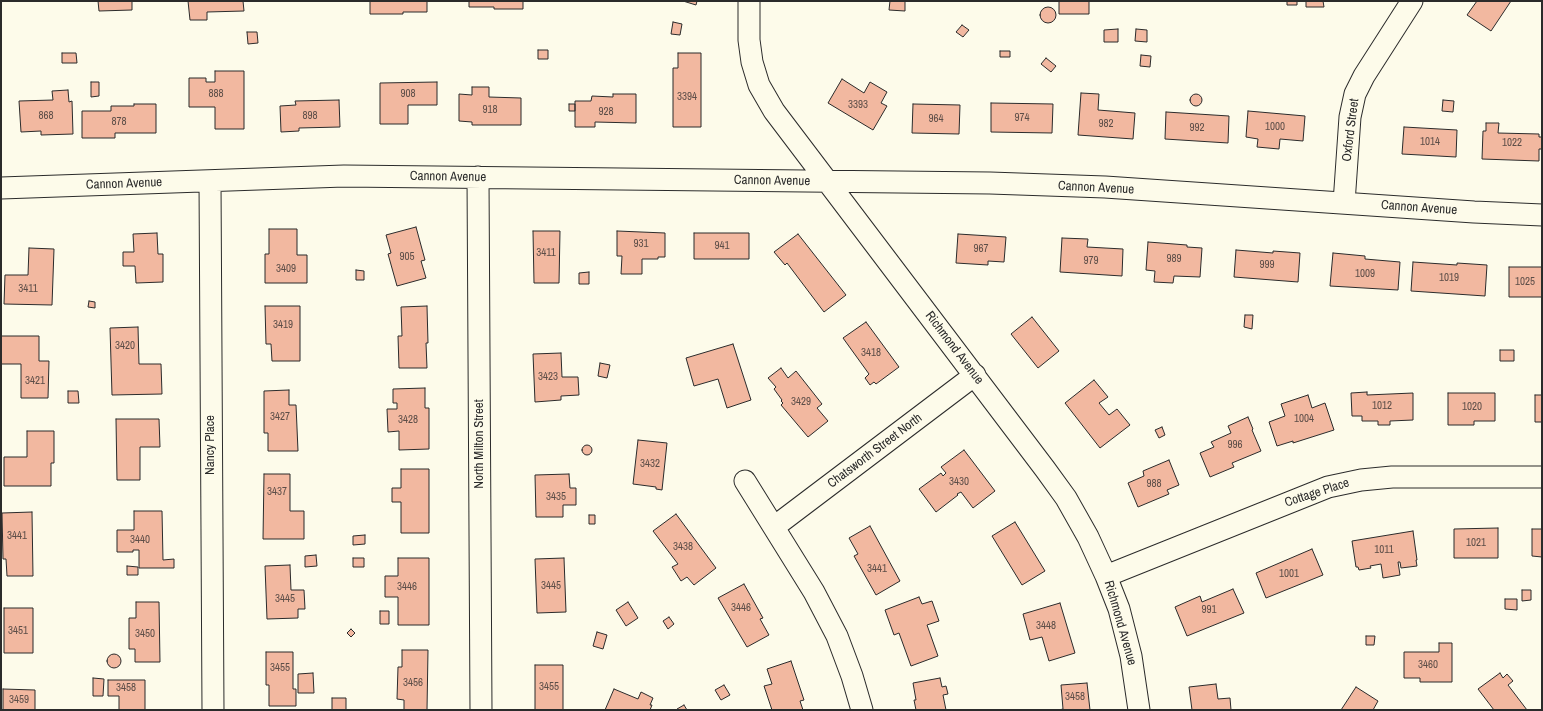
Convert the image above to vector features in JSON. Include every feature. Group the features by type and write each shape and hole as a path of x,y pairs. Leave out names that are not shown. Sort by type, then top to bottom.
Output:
{"street":[{"name":"Richmond Avenue","path":"749,1 749,40 752,62 759,86 774,111 975,375 1066,498 1088,537 1119,609 1131,656 1139,710"},
{"name":"Oxford Street","path":"1344,203 1350,117 1355,94 1364,76 1412,1"},
{"name":"Cannon Avenue","path":"1,188 344,176 990,183 1105,188 1542,215"},
{"name":"North Milton Street","path":"478,177 481,710"},
{"name":"Nancy Place","path":"210,180 213,710"},
{"name":"Chatsworth Street North","path":"774,527 975,375"},
{"name":"Cottage Place","path":"1106,576 1328,487 1361,480 1392,477 1542,476"},
{"path":"745,481 814,592 837,636 852,676 862,710"}],"building":[{"path":"98,1 132,1 132,10 99,11"},
{"path":"188,1 243,1 244,11 207,12 207,20 190,20"},
{"path":"370,1 427,1 427,12 370,14"},
{"path":"469,1 523,1 523,9 469,7"},
{"path":"683,1 697,1 696,5"},
{"path":"890,1 905,1 905,11 889,10"},
{"path":"1059,1 1089,1 1089,14 1059,14"},
{"path":"1287,1 1297,1 1297,5 1287,5"},
{"path":"1306,1 1323,1 1324,7 1306,7"},
{"path":"1477,1 1511,1 1491,31 1467,15"},
{"path":"1048,7 1054,9 1056,15 1054,21 1048,23 1042,21 1040,15 1042,9"},
{"path":"673,22 682,24 680,35 671,34"},
{"path":"962,25 969,30 963,37 956,32"},
{"path":"1118,29 1118,42 1104,42 1104,30"},
{"path":"1136,29 1147,30 1147,42 1135,41"},
{"path":"247,32 257,32 258,43 248,44"},
{"path":"538,50 548,50 548,59 538,59"},
{"path":"1000,51 1010,51 1010,57 1000,57"},
{"path":"62,53 76,53 77,63 62,63"},
{"path":"678,53 701,53 701,127 673,127 673,68 678,68"},
{"path":"1141,55 1151,56 1150,67 1140,66"},
{"path":"1046,58 1056,66 1051,72 1041,64"},
{"path":"215,71 244,71 244,129 215,129 215,107 189,107 189,78 206,78 206,82 215,82"},
{"path":"842,79 864,93 870,82 887,92 881,103 887,106 873,130 828,103"},
{"path":"91,82 99,82 99,96 91,97"},
{"path":"437,82 437,105 408,105 408,124 380,124 380,83"},
{"path":"472,87 489,87 489,97 521,98 521,125 472,125 472,122 459,121 459,94 472,95"},
{"path":"68,90 69,102 72,101 73,134 41,135 41,131 21,132 19,101 53,100 52,91"},
{"path":"1081,93 1099,94 1098,110 1135,113 1133,139 1078,135"},
{"path":"613,94 636,94 636,123 595,122 595,127 575,127 575,101 591,101 592,96 613,97"},
{"path":"1198,94 1201,95 1201,105 1194,106 1191,105 1190,98 1191,95"},
{"path":"339,100 340,127 299,128 299,131 281,132 280,106 296,105 295,101"},
{"path":"1443,100 1454,101 1453,112 1442,111"},
{"path":"991,103 1053,104 1052,133 991,132"},
{"path":"134,104 156,104 156,133 115,133 115,138 82,138 82,111 111,111 111,106 134,106"},
{"path":"569,104 575,104 575,111 569,111"},
{"path":"913,104 960,105 959,134 912,133"},
{"path":"1248,111 1305,116 1303,141 1280,139 1279,149 1257,147 1258,139 1246,137"},
{"path":"1166,112 1229,116 1228,143 1165,139"},
{"path":"1486,123 1499,123 1498,133 1539,134 1539,137 1542,137 1542,149 1539,149 1539,161 1482,159 1483,131 1486,131"},
{"path":"1404,127 1457,130 1456,157 1402,154"},
{"path":"416,227 425,260 421,261 426,278 397,286 388,254 391,253 386,235"},
{"path":"269,229 297,229 297,255 307,255 307,283 265,283 265,254 269,254"},
{"path":"533,231 560,231 559,283 534,283"},
{"path":"617,231 665,233 665,257 658,257 658,259 642,259 642,274 621,274 622,256 617,256"},
{"path":"157,233 158,254 163,254 163,282 136,283 135,266 123,266 123,252 134,252 133,234"},
{"path":"694,233 749,233 749,259 694,259"},
{"path":"798,234 846,295 824,312 787,263 785,265 774,252"},
{"path":"958,234 1006,237 1004,262 988,261 988,265 956,263"},
{"path":"1062,238 1088,239 1087,247 1123,249 1122,276 1060,272"},
{"path":"1148,242 1187,245 1187,247 1202,248 1200,277 1174,276 1173,283 1154,282 1155,271 1146,270"},
{"path":"29,248 54,249 52,305 4,304 5,275 28,275"},
{"path":"1236,250 1273,253 1273,251 1300,253 1298,282 1234,277"},
{"path":"1333,253 1365,256 1365,259 1400,262 1398,290 1330,286"},
{"path":"1413,262 1457,265 1457,263 1487,265 1485,296 1411,291"},
{"path":"1509,267 1542,267 1542,297 1509,297"},
{"path":"356,270 364,271 364,280 356,280"},
{"path":"589,272 589,284 579,284 579,273"},
{"path":"89,301 95,302 95,308 88,307"},
{"path":"265,306 300,306 300,361 272,361 271,344 266,344"},
{"path":"427,306 427,368 399,368 398,336 402,336 401,307"},
{"path":"1245,315 1253,315 1252,329 1244,327"},
{"path":"1032,317 1059,351 1038,368 1011,334"},
{"path":"866,322 899,367 876,384 874,382 870,385 865,378 869,374 843,338"},
{"path":"138,327 139,364 161,364 162,394 112,395 110,328"},
{"path":"1,336 39,336 39,361 49,361 48,398 21,398 21,364 1,364"},
{"path":"733,344 751,400 727,408 718,379 694,386 686,358"},
{"path":"1500,350 1514,350 1514,361 1500,361"},
{"path":"561,353 562,377 578,377 579,395 561,396 561,400 535,402 533,354"},
{"path":"600,363 610,365 607,378 598,376"},
{"path":"781,368 788,378 796,371 822,404 817,408 828,421 808,437 781,405 783,403 781,401 782,400 774,389 776,387 768,378"},
{"path":"1094,380 1108,397 1099,403 1109,415 1117,409 1130,425 1100,448 1065,403"},
{"path":"425,388 425,408 429,408 429,449 399,450 399,431 388,432 387,409 397,409 397,403 393,403 393,389"},
{"path":"289,390 289,405 296,405 298,451 268,451 268,433 264,433 264,391"},
{"path":"68,391 78,391 79,403 68,403"},
{"path":"1367,392 1367,395 1413,393 1413,420 1390,421 1390,425 1378,425 1378,421 1362,421 1362,416 1352,416 1351,393"},
{"path":"1448,393 1495,393 1495,421 1474,421 1474,425 1448,425"},
{"path":"1308,395 1312,408 1325,403 1334,430 1293,443 1293,441 1277,446 1269,422 1285,416 1281,404"},
{"path":"1535,395 1542,395 1542,422 1535,422"},
{"path":"1248,417 1261,451 1232,463 1234,467 1210,477 1200,453 1214,447 1211,442 1231,433 1228,426"},
{"path":"116,419 159,419 160,447 140,447 140,480 117,480"},
{"path":"1162,427 1165,435 1159,438 1155,430"},
{"path":"27,431 54,431 54,463 51,463 51,486 4,486 4,457 27,457"},
{"path":"638,440 667,443 662,490 656,489 656,487 633,484"},
{"path":"585,445 589,445 591,446 591,454 585,455 582,452 582,448"},
{"path":"964,450 995,491 973,508 961,492 936,512 919,489 941,473 943,476 946,473 941,467"},
{"path":"1169,460 1179,485 1167,490 1169,494 1138,507 1128,483 1144,476 1143,471"},
{"path":"401,469 429,469 429,533 401,533 401,502 392,502 392,488 401,488"},
{"path":"264,474 290,474 290,511 304,511 304,539 263,539"},
{"path":"569,474 570,488 576,488 576,505 563,505 563,517 536,517 535,475"},
{"path":"134,511 162,511 163,560 174,559 174,568 139,568 139,550 133,550 133,552 117,552 117,530 134,530"},
{"path":"32,512 33,576 7,576 6,559 3,559 2,513"},
{"path":"676,514 716,568 694,585 687,577 681,581 672,567 678,564 653,531"},
{"path":"589,515 595,515 595,524 589,524"},
{"path":"1015,522 1045,571 1022,585 992,536"},
{"path":"870,526 900,581 876,595 854,556 858,554 849,538"},
{"path":"1498,528 1498,558 1454,558 1454,529"},
{"path":"1532,529 1542,529 1542,557 1532,556"},
{"path":"1413,531 1417,566 1401,568 1400,562 1398,562 1400,575 1383,578 1381,564 1370,566 1371,568 1359,570 1358,567 1356,567 1352,541"},
{"path":"365,535 365,544 353,545 353,536"},
{"path":"1312,549 1323,575 1266,598 1256,573"},
{"path":"316,555 317,566 305,567 305,556"},
{"path":"353,558 364,558 364,567 353,567"},
{"path":"398,558 429,558 429,625 398,625 398,597 385,597 385,576 398,576"},
{"path":"564,558 566,612 537,613 535,559"},
{"path":"290,565 291,590 304,590 305,609 298,609 298,618 267,619 265,566"},
{"path":"127,566 138,567 138,575 127,575"},
{"path":"744,584 763,618 760,619 769,635 747,647 718,598"},
{"path":"1233,589 1244,613 1187,636 1175,607 1200,596 1202,602"},
{"path":"1522,590 1531,590 1531,600 1522,601"},
{"path":"919,597 922,604 932,601 939,621 927,625 938,656 911,666 899,633 894,635 885,610"},
{"path":"1505,599 1517,599 1517,610 1505,609"},
{"path":"136,602 159,602 160,662 135,662 135,649 129,649 129,618 136,618"},
{"path":"628,602 638,618 626,626 616,610"},
{"path":"1060,603 1075,653 1049,661 1042,637 1030,640 1023,614"},
{"path":"4,608 33,608 33,653 4,653"},
{"path":"380,611 389,611 389,624 380,624"},
{"path":"669,617 674,624 668,629 663,621"},
{"path":"351,629 355,633 351,637 347,633"},
{"path":"597,632 607,635 603,649 593,646"},
{"path":"1366,636 1375,636 1374,645 1366,645"},
{"path":"1439,643 1452,643 1452,682 1420,682 1420,678 1404,678 1404,652 1439,652"},
{"path":"402,650 428,650 427,710 404,710 404,700 397,699 398,667 402,667"},
{"path":"266,652 293,652 293,689 296,689 296,706 269,706 269,685 266,685"},
{"path":"114,654 119,656 121,661 119,666 114,668 109,666 107,661 109,656"},
{"path":"791,661 804,700 800,701 803,710 772,710 764,686 772,684 767,669"},
{"path":"535,665 563,665 563,710 535,710"},
{"path":"313,673 314,693 298,693 298,674"},
{"path":"1500,673 1503,678 1507,674 1513,681 1508,685 1527,710 1494,710 1478,689"},
{"path":"93,678 104,679 103,696 93,696"},
{"path":"940,678 942,687 946,686 948,694 943,695 946,710 916,710 913,683"},
{"path":"108,680 145,680 145,710 119,710 119,696 108,696"},
{"path":"1087,683 1090,710 1059,710 1063,709 1061,685"},
{"path":"1216,684 1218,699 1230,698 1231,710 1192,710 1189,687"},
{"path":"724,685 730,695 721,700 715,690"},
{"path":"1356,687 1378,701 1373,710 1341,710"},
{"path":"3,689 35,690 35,710 3,710"},
{"path":"614,689 638,699 641,692 653,698 650,705 652,705 650,710 605,710"},
{"path":"332,698 346,698 346,710 332,710"},
{"path":"684,705 687,710 677,710 677,709"}]}
